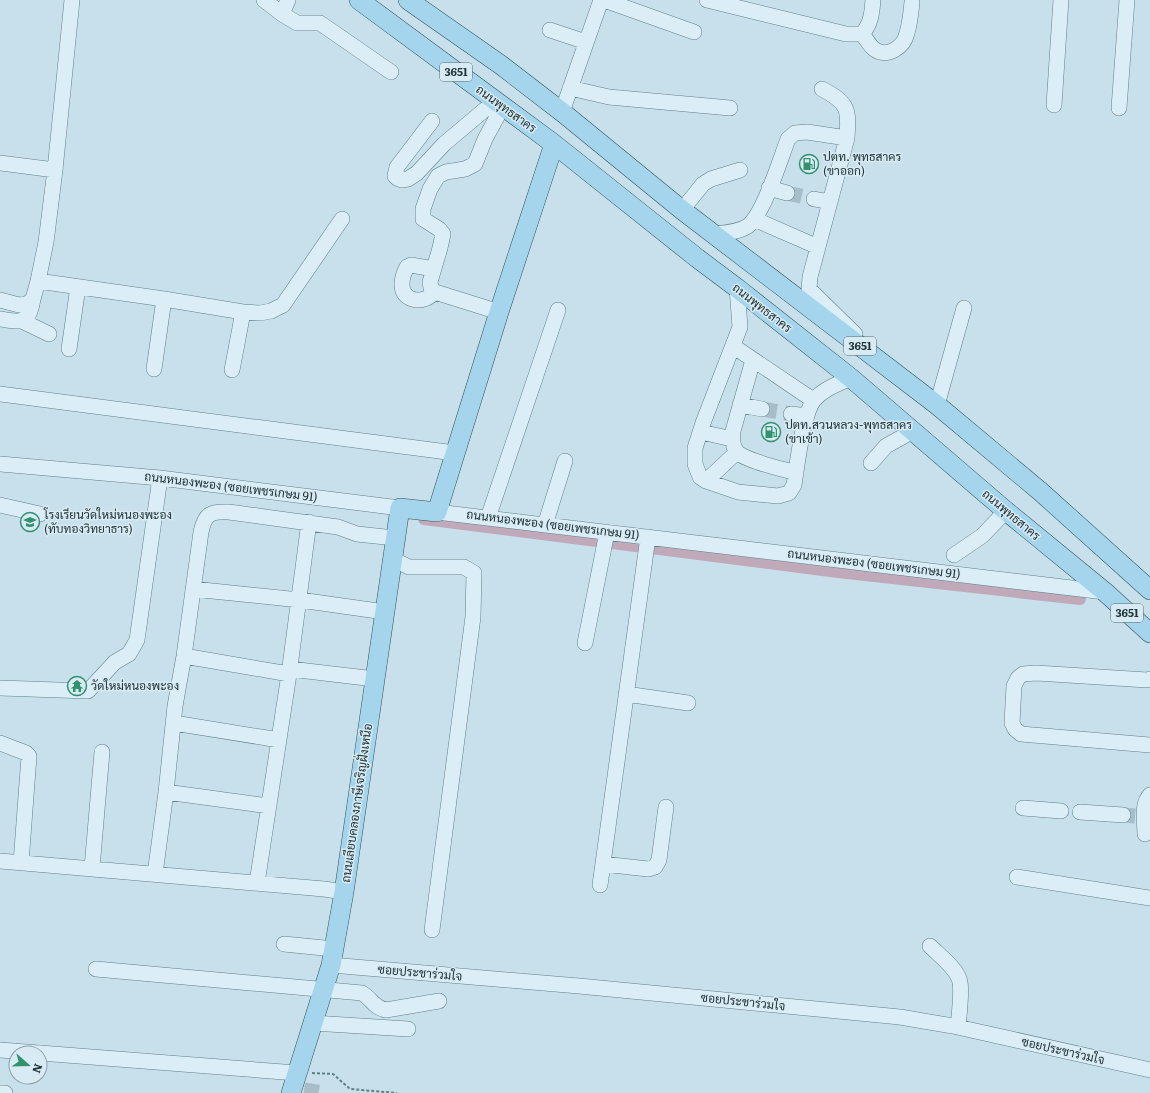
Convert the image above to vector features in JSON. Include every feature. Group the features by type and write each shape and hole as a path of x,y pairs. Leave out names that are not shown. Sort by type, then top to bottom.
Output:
{"main road":[{"name":"ถนนพุทธสาคร","path":"360,0 554,144 851,378 1006,511 1105,592 1150,633"},
{"name":"3651","path":"408,0 501,65 562,112 682,210 937,405 1041,492 1147,584"},
{"path":"437,512 499,312 554,144"},
{"name":"ถนนหนองพะอง (ซอยเพชรเกษม 91)","path":"400,508 437,512"},
{"name":"ถนนเลียบคลองภาษีเจริญฝั่งเหนือ","path":"296,1086 333,957 344,892 400,508"}],"street":[{"path":"22,321 28,316 33,300 46,242 56,170 72,0"},
{"path":"264,0 297,23 320,24 391,72"},
{"path":"282,14 288,0"},
{"path":"562,112 601,0"},
{"path":"604,0 694,32"},
{"path":"707,0 846,34 862,34 868,28 872,18 873,0"},
{"path":"1054,105 1061,0"},
{"path":"1119,108 1127,0"},
{"path":"862,34 874,49 884,53 891,52 901,45 907,35 912,2"},
{"path":"550,30 586,42"},
{"path":"570,88 609,98 730,108"},
{"path":"822,89 840,99 844,106 848,117 847,138 810,277 809,289 898,376"},
{"path":"432,121 397,167 395,176 397,178 402,180 408,179 417,173 444,144 499,104"},
{"path":"499,104 480,154 474,164 466,169 446,172 438,176 430,189 423,209 424,219 439,229 443,234 430,282 431,288 435,292 499,312"},
{"path":"715,234 740,230 754,219 762,205 788,139 795,134 807,132 847,138"},
{"path":"0,163 56,170"},
{"path":"682,210 703,184 711,179 740,170"},
{"path":"769,188 787,193"},
{"path":"814,199 830,202"},
{"path":"38,281 243,312 271,311 282,305 342,219"},
{"path":"754,219 818,247"},
{"path":"434,269 411,265 407,267 402,280 402,291 409,298 421,300 426,299 435,292"},
{"path":"69,349 78,286"},
{"path":"737,288 740,327 696,448 695,464 700,477 706,481 738,492 778,496 789,493 794,485 807,416 813,400 825,390 851,378"},
{"path":"154,370 164,299"},
{"path":"0,300 27,304 33,300"},
{"path":"937,405 964,308"},
{"path":"488,518 558,310"},
{"path":"232,370 243,312"},
{"path":"0,319 22,321 49,334"},
{"path":"733,346 813,400"},
{"path":"735,446 732,431 753,360"},
{"path":"0,394 455,453"},
{"path":"740,405 762,409"},
{"path":"791,414 807,416"},
{"path":"871,463 886,446 913,431"},
{"path":"701,432 735,446 746,458 796,473"},
{"path":"706,481 735,446"},
{"path":"545,525 565,461"},
{"name":"ถนนหนองพะอง (ซอยเพชรเกษม 91)","path":"0,464 158,491 400,508"},
{"path":"0,688 88,691 115,662 129,654 137,640 158,491"},
{"path":"0,505 40,514"},
{"path":"155,874 166,792 175,706 204,520 210,514 217,511 309,522 338,527 357,534 395,538"},
{"path":"954,555 982,536 1006,511"},
{"name":"ถนนหนองพะอง (ซอยเพชรเกษม 91)","path":"437,512 1105,592"},
{"path":"257,883 300,600 309,522"},
{"path":"584,643 607,532"},
{"path":"600,885 648,537"},
{"path":"392,560 409,567 464,567 474,574 473,616 432,930"},
{"path":"193,589 300,600 384,612"},
{"path":"184,656 289,672 375,679"},
{"path":"1150,679 1036,673 1023,674 1018,678 1014,686 1012,723 1015,729 1021,734 1150,745"},
{"path":"626,694 688,703"},
{"path":"174,723 279,740"},
{"path":"0,743 23,751 29,756 21,863"},
{"path":"92,868 102,752"},
{"path":"166,792 269,806"},
{"path":"1134,816 1150,796"},
{"path":"603,864 648,869 655,867 659,860 666,807"},
{"path":"1023,808 1061,811"},
{"path":"1080,812 1134,816"},
{"path":"1134,816 1145,834"},
{"path":"0,861 92,868 344,892"},
{"path":"1017,876 1112,893 1150,898"},
{"name":"ซอยประชาร่วมใจ","path":"284,944 333,957 579,986 885,1015 958,1027 1150,1070"},
{"path":"930,946 956,972 960,982 958,1027"},
{"path":"96,969 362,993 378,1009 386,1010 439,1001"},
{"path":"313,1024 408,1029"},
{"path":"48,1054 296,1086"},
{"path":"0,1093 5,1093"}],"path":[{"path":"296,1086 334,1074 350,1089 397,1093"}],"waterway":[{"path":"424,519 838,572 1080,599"}],"tunnel":[{"path":"787,193 814,199"},
{"path":"762,409 791,414"},
{"path":"1123,815 1135,816"},
{"path":"304,1090 325,1093"}],"place":[{"name":"ปตท. พุทธสาคร (ขาออก)","path":"809,164"},
{"name":"ปตท.สวนหลวง-พุทธสาคร (ขาเข้า)","path":"771,432"},
{"name":"โรงเรียนวัดใหม่หนองพะอง (ทับทองวิทยาธาร)","path":"30,522"},
{"name":"วัดใหม่หนองพะอง","path":"77,686"}]}
